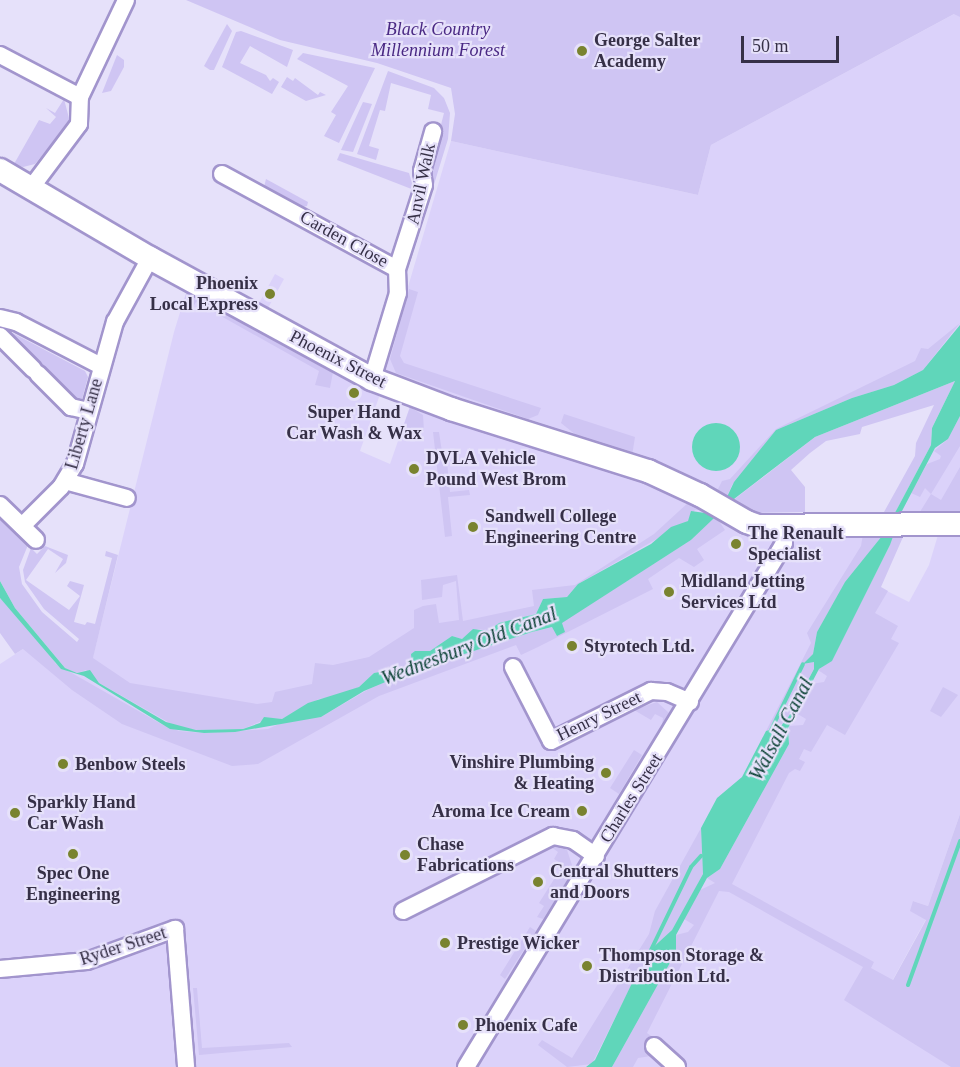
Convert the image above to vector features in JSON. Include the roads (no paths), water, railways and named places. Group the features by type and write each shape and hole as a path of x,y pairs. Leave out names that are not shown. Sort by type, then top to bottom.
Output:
{"main road":[{"name":"Phoenix Street","path":"2,175 31,188 150,258 372,379 451,409 648,471 758,526 960,524"}],"street":[{"path":"31,188 79,124 80,97 126,0"},
{"path":"0,55 80,97"},
{"name":"Anvil Walk","path":"397,269 424,184 422,171 432,132"},
{"name":"Carden Close","path":"222,174 397,269 398,293 372,379"},
{"name":"Liberty Lane","path":"22,526 65,481 75,464 88,411 115,322 150,258"},
{"path":"0,318 101,366"},
{"path":"0,336 71,407 88,411"},
{"name":"Liberty Lane","path":"65,481 128,498"},
{"path":"0,505 36,540"},
{"name":"Charles Street","path":"466,1067 690,702 784,543 783,525"},
{"name":"Henry Street","path":"513,667 551,741 651,691 667,692 690,702"},
{"path":"403,910 553,836 573,840 596,856"},
{"name":"Ryder Street","path":"0,969 87,961 175,929 186,1067"},
{"path":"654,1046 677,1067"}],"water":[{"path":"960,325 960,416 948,439 935,448 902,511 890,545 832,661 819,669 788,728 789,744 720,869 707,878 676,935 676,952 612,1067 586,1067 595,1060 632,983 642,975 648,952 672,930 703,874 701,828 717,798 742,777 766,731 781,726 789,716 814,669 814,662 803,664 813,654 817,632 845,582 882,536 897,509 931,445 932,428 955,381 815,437 734,499 691,540 562,623 565,632 557,636 552,627 532,632 412,671 364,691 321,717 235,732 204,733 170,729 84,676 61,669 0,598 0,581 15,608 65,668 77,673 90,670 99,683 166,722 196,730 243,729 260,723 264,717 282,719 308,703 359,687 374,673 407,667 412,664 411,654 415,651 430,651 452,636 462,639 473,629 488,631 499,623 536,614 543,599 567,597 578,584 651,544 671,527 688,521 691,511 705,513 726,499 734,482 776,430 852,398 894,385 923,370"},
{"path":"716,423 733,430 740,447 733,464 716,471 699,464 692,447 699,430"}],"waterway":[{"name":"Walsall Canal","path":"771,730 803,664"},
{"path":"908,985 960,841"},
{"path":"650,952 691,867 701,856"}],"place":[{"name":"George Salter Academy","path":"582,51"},
{"name":"Phoenix Local Express","path":"270,294"},
{"name":"Super Hand Car Wash & Wax","path":"354,393"},
{"name":"DVLA Vehicle Pound West Brom","path":"414,469"},
{"name":"Sandwell College Engineering Centre","path":"473,527"},
{"name":"The Renault Specialist","path":"736,544"},
{"name":"Midland Jetting Services Ltd","path":"669,592"},
{"name":"Styrotech Ltd.","path":"572,646"},
{"name":"Benbow Steels","path":"63,764"},
{"name":"Vinshire Plumbing & Heating","path":"606,773"},
{"name":"Aroma Ice Cream","path":"582,811"},
{"name":"Sparkly Hand Car Wash","path":"15,813"},
{"name":"Spec One Engineering","path":"73,854"},
{"name":"Chase Fabrications","path":"405,855"},
{"name":"Central Shutters and Doors","path":"538,882"},
{"name":"Prestige Wicker","path":"445,943"},
{"name":"Thompson Storage & Distribution Ltd.","path":"587,966"},
{"name":"Phoenix Cafe","path":"463,1025"}],"park label":[{"name":"Black Country Millennium Forest","path":"438,40"}],"water label":[{"name":"Wednesbury Old Canal","path":"469,646"}]}
